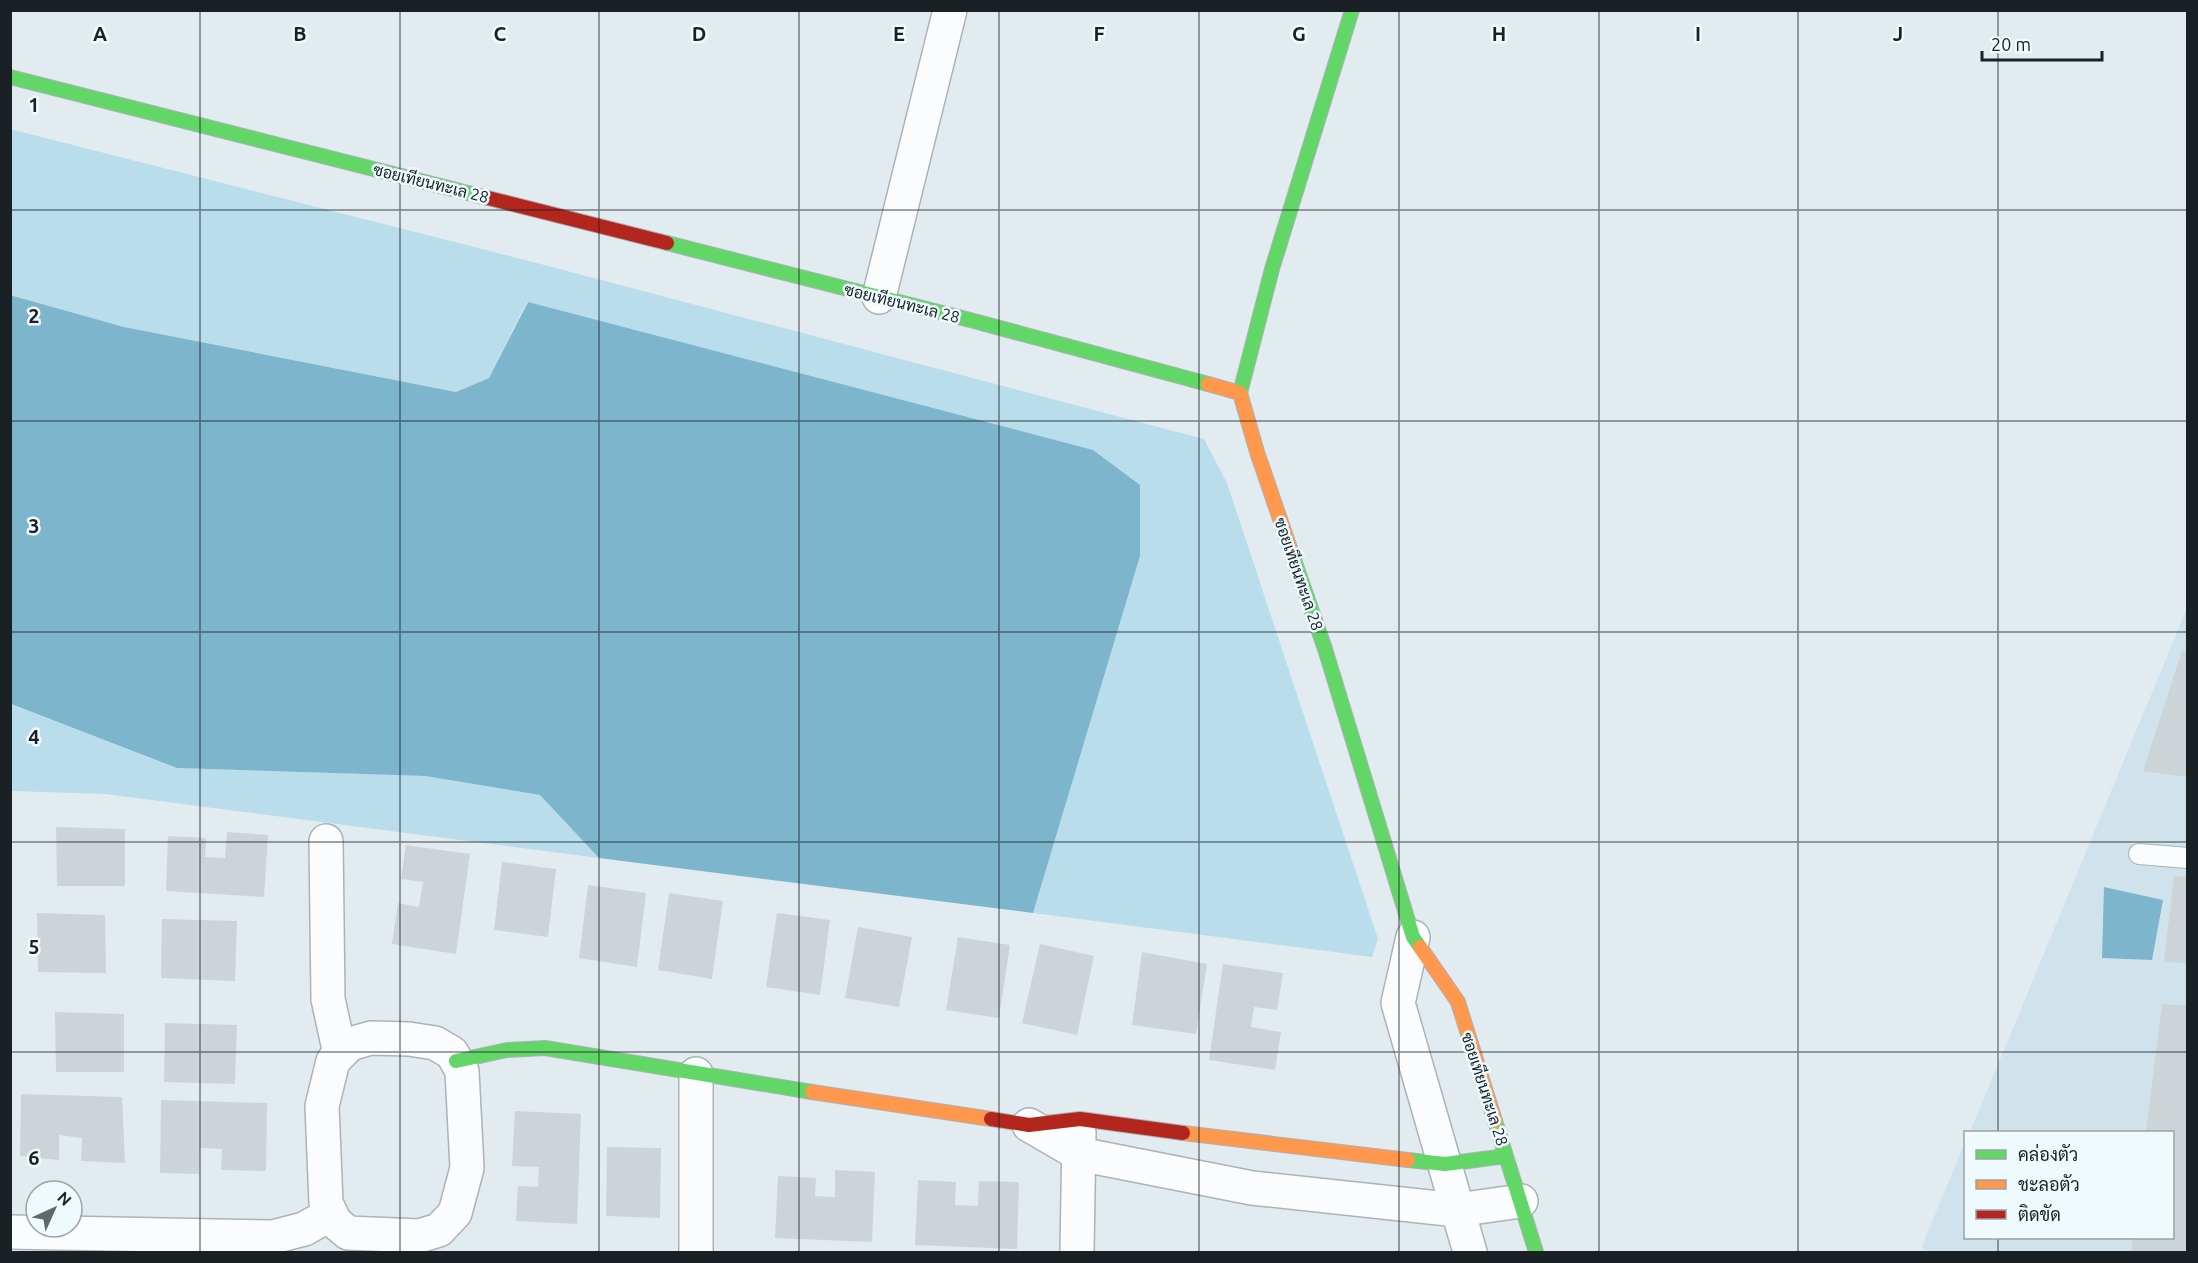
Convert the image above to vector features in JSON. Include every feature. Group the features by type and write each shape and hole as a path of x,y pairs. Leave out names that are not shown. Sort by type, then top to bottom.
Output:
{"street":[{"path":"879,297 950,10"},
{"path":"1240,393 1272,269 1352,10"},
{"name":"ซอยเทียนทะเล 28","path":"10,77 879,297 1240,393 1257,452 1325,649 1413,937 1458,1002 1536,1252"},
{"path":"326,841 328,999 340,1054"},
{"name":"ซอยเทียนทะเล 28","path":"1413,937 1398,1003 1470,1252"},
{"path":"371,1038 409,1039 435,1043 452,1053 462,1071 466,1168 455,1213 439,1230 418,1236 348,1233 335,1222 326,1203 322,1106 333,1061 340,1054 350,1044 371,1038"},
{"path":"456,1061 507,1050 545,1048 696,1074 1029,1125 1080,1119 1331,1152 1445,1164 1506,1156"},
{"path":"696,1074 696,1252"},
{"path":"1077,1252 1080,1119"},
{"path":"1029,1125 1079,1154 1252,1188 1458,1210 1521,1202"},
{"path":"10,1232 273,1237 304,1229 331,1214"}],"lane":[{"path":"2139,854 2187,858"}],"shaded area":[{"path":"10,129 537,263 1204,439 1227,483 1378,939 1372,957 1033,913 1140,556 527,302 489,378 456,392 124,327 11,295"},
{"path":"10,295 124,327 456,392 489,378 528,302 1093,450 1140,485 1140,556 1033,913 599,858 540,795 425,776 177,768 11,704"},
{"path":"2187,608 2187,1252 1927,1252 1922,1246 1964,1144 1964,1239 2174,1239 2174,1131 1970,1131"},
{"path":"10,704 177,768 425,776 540,795 599,858 105,794 11,791"},
{"path":"2104,887 2163,900 2152,960 2102,958"}],"building":[{"path":"2182,651 2188,652 2188,777 2143,771"},
{"path":"56,827 125,829 125,886 57,886"},
{"path":"227,832 268,835 264,897 166,891 168,836 206,838 205,857 225,858"},
{"path":"406,845 470,854 456,954 392,944 398,903 419,907 423,882 401,879"},
{"path":"502,862 556,869 548,937 494,930"},
{"path":"2174,876 2188,877 2188,963 2164,962"},
{"path":"588,885 646,893 637,967 579,958"},
{"path":"669,893 723,901 712,979 658,970"},
{"path":"37,913 105,915 106,973 38,972"},
{"path":"777,913 830,920 820,995 766,987"},
{"path":"162,919 237,921 235,981 161,978"},
{"path":"858,927 912,937 899,1007 845,998"},
{"path":"958,937 1010,945 999,1018 946,1010"},
{"path":"1040,944 1094,956 1077,1035 1022,1023"},
{"path":"1142,952 1207,964 1196,1034 1132,1025"},
{"path":"1223,964 1283,973 1277,1010 1254,1007 1251,1027 1281,1032 1275,1070 1209,1060"},
{"path":"2162,1004 2188,1006 2188,1252 2131,1252 2133,1239 2174,1239 2174,1131 2146,1131"},
{"path":"55,1012 124,1014 124,1072 56,1072"},
{"path":"165,1023 237,1025 235,1084 164,1082"},
{"path":"21,1094 122,1097 125,1163 81,1161 82,1138 59,1135 59,1160 20,1156"},
{"path":"161,1100 267,1103 266,1171 221,1170 222,1149 200,1148 199,1174 160,1173"},
{"path":"515,1111 581,1114 577,1224 516,1221 518,1186 538,1187 539,1167 512,1166"},
{"path":"607,1147 661,1148 660,1218 606,1216"},
{"path":"835,1170 875,1172 872,1242 775,1238 778,1176 816,1178 815,1196 835,1197"},
{"path":"918,1180 956,1182 955,1205 978,1206 979,1181 1019,1182 1017,1249 915,1245"}],"traffic: fast":[{"path":"1240,393 1272,269 1352,10"},
{"path":"10,77 488,198"},
{"path":"667,243 974,321 1208,384"},
{"path":"1293,557 1325,649 1413,937 1420,947"},
{"path":"456,1061 507,1050 545,1048 812,1092"},
{"path":"1495,1121 1536,1252"},
{"path":"1408,1160 1445,1164 1506,1156"}],"traffic: slow":[{"path":"1208,384 1240,393 1257,452 1293,557"},
{"path":"1420,947 1458,1002 1495,1121"},
{"path":"812,1092 991,1119"},
{"path":"1183,1133 1408,1160"}],"traffic: jam":[{"path":"488,198 667,243"},
{"path":"991,1119 1029,1125 1080,1119 1183,1133"}]}
